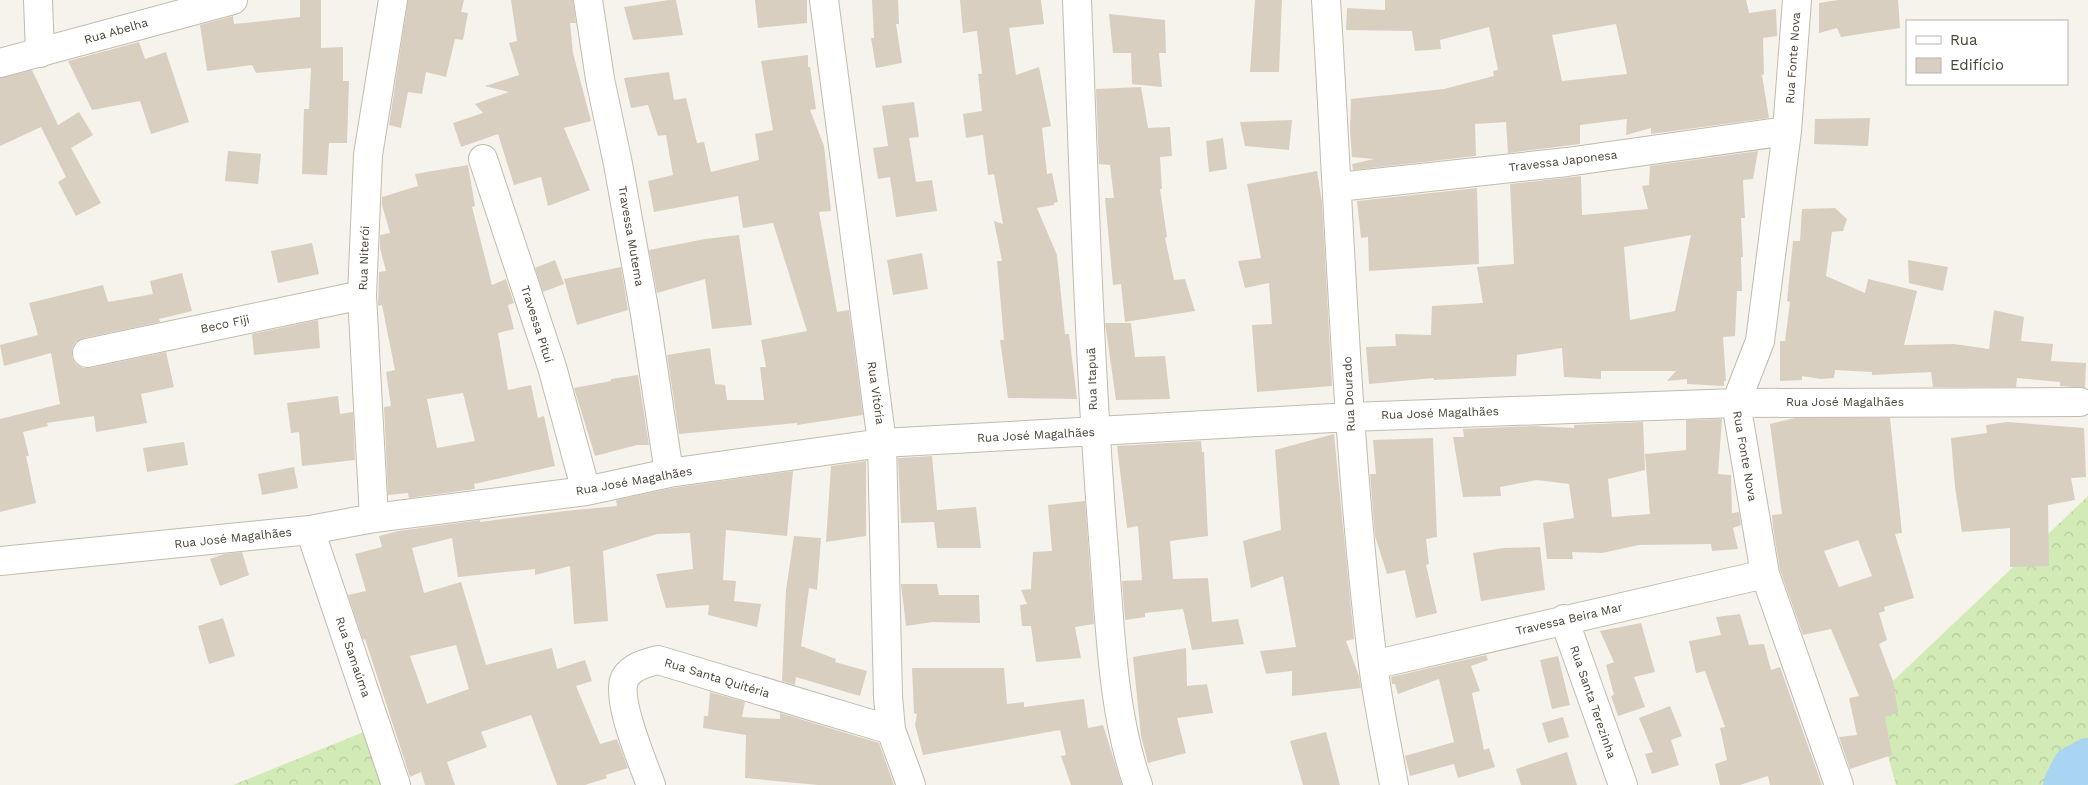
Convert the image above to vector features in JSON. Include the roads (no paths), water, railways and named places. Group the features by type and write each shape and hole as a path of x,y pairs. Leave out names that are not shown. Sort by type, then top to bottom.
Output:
{"street":[{"path":"38,0 40,53"},
{"name":"Rua Abelha","path":"0,63 40,53 189,5 233,0"},
{"name":"Rua Niterói","path":"374,518 362,295 368,154 393,0"},
{"name":"Travessa Mutema","path":"588,0 600,79 618,164 645,314 669,474"},
{"name":"Rua Vitória","path":"824,0 882,443 888,696 891,730 911,785"},
{"name":"Rua Itapuã","path":"1077,0 1095,432 1111,637 1120,714 1130,764 1138,785"},
{"name":"Rua Dourado","path":"1326,0 1350,416 1373,665 1394,785"},
{"name":"Rua Fonte Nova","path":"1797,0 1787,131 1760,341 1736,403 1765,574 1839,785"},
{"name":"Travessa Japonesa","path":"1338,187 1566,162 1787,131"},
{"name":"Travessa Pituí","path":"483,159 552,367 586,491"},
{"name":"Beco Fiji","path":"87,353 362,295"},
{"name":"Rua José Magalhães","path":"0,561 310,530 374,518 586,491 669,474 882,443 1350,416 1736,403 2080,402"},
{"name":"Rua Samaúma","path":"310,530 396,785"},
{"name":"Travessa Beira Mar","path":"1373,665 1564,619 1765,574"},
{"name":"Rua Santa Terezinha","path":"1564,619 1623,785"},
{"name":"Rua Santa Quitéria","path":"652,785 623,701 623,688 626,678 632,670 644,663 658,660 891,730"}],"waterway":[{"path":"2064,785 2073,767 2088,759"}]}
